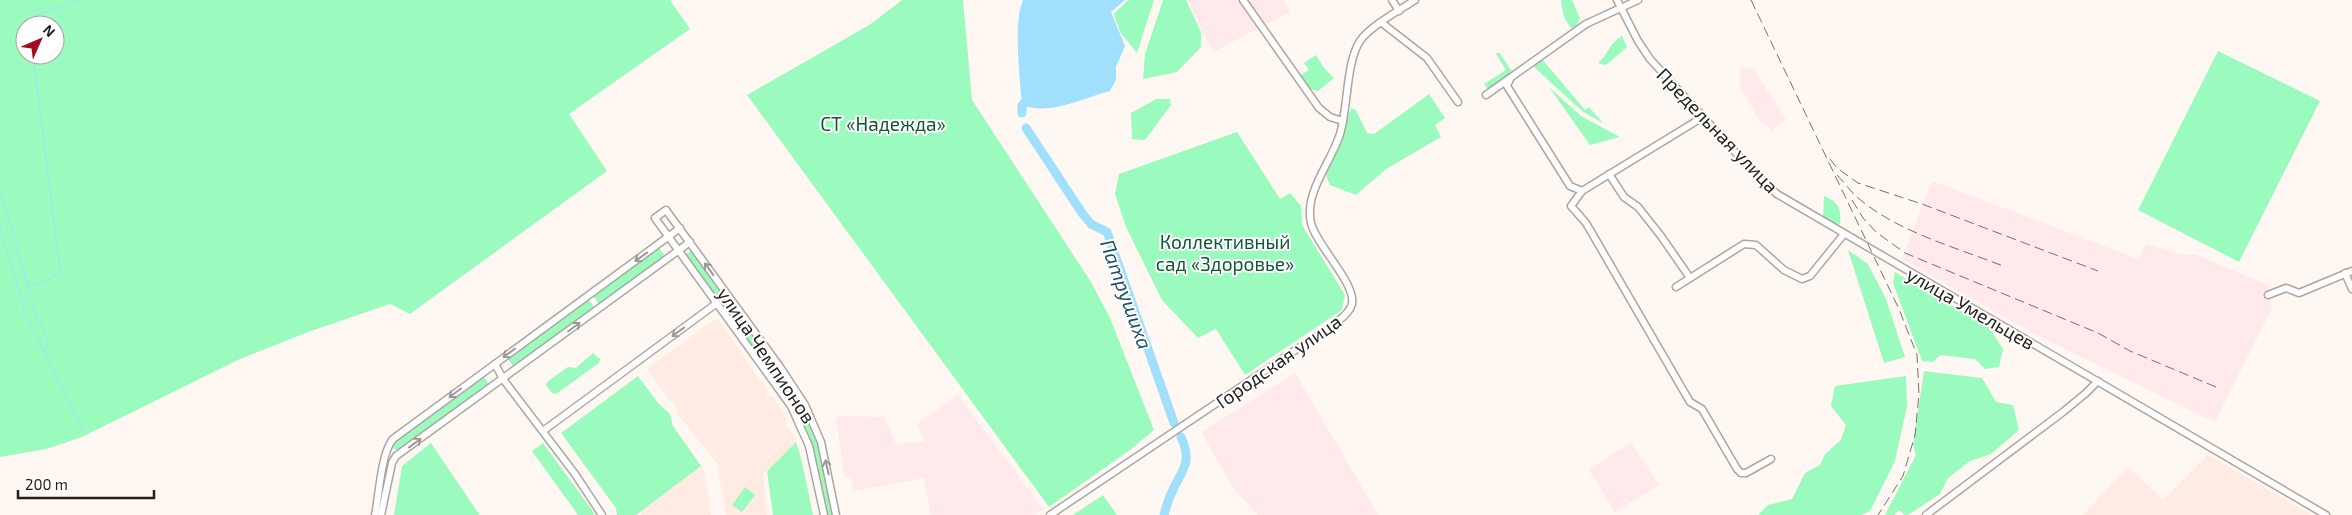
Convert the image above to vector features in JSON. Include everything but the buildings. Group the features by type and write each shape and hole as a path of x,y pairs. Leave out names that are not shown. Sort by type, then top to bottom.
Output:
{"street":[{"path":"1243,0 1319,108 1330,117 1343,121"},
{"path":"1392,0 1399,11"},
{"name":"Городская улица","path":"1050,515 1311,340 1341,318 1350,308 1352,300 1348,287 1315,233 1310,212 1311,200 1338,140 1354,56 1359,44 1367,34 1415,0"},
{"name":"Предельная улица","path":"1617,0 1646,54 1777,194 1844,234"},
{"path":"1486,95 1586,24 1638,0"},
{"path":"1382,23 1427,58 1458,102"},
{"path":"1510,79 1507,86 1556,166 1570,186 1582,191"},
{"path":"1702,116 1582,191 1571,206 1586,223 1690,402 1702,409 1737,469 1741,473 1746,473 1771,459"},
{"path":"1609,174 1624,197 1638,207 1661,236 1690,278"},
{"name":"улица Чемпионов","path":"824,515 815,469 804,434 795,414 772,379 655,218 666,210 780,367 814,421 825,456 836,515"},
{"path":"375,515 389,444 393,439 680,228"},
{"path":"1676,287 1744,244 1756,245 1784,270 1802,279 1810,276 1844,234"},
{"name":"улица Умельцев","path":"1844,234 2098,380 2326,515"},
{"path":"381,515 392,463 401,454 690,242"},
{"path":"2268,296 2286,288 2300,293 2349,272 2352,289"},
{"path":"541,428 717,303"},
{"path":"495,364 593,499 602,515"},
{"path":"1926,515 2071,405 2098,380"},
{"path":"389,444 394,453 401,454"}],"shaded area":[{"path":"1187,0 1284,0 1290,12 1213,52"},
{"path":"1741,67 1754,70 1786,120 1772,130 1760,121 1739,84"},
{"path":"1935,182 2138,259 2146,244 2184,255 2195,254 2270,286 2267,293 2272,308 2215,422 2034,334 1902,259 1931,183"},
{"path":"717,318 741,352 671,402 647,369"},
{"path":"741,353 767,390 767,396 772,396 787,419 785,426 792,432 796,442 763,474 767,515 726,515 717,463 677,413 678,410 672,402"},
{"path":"1295,373 1378,515 1258,515 1235,490 1210,448 1202,432"},
{"path":"958,395 1043,509 1033,515 931,515 924,478 853,491 851,477 845,478 836,419 840,416 885,417 896,445 925,441 917,424"},
{"path":"1631,443 1659,485 1615,512 1589,469"},
{"path":"2208,455 2311,515 2083,515 2128,467 2163,500"},
{"path":"701,466 704,470 711,515 642,515 640,512"}],"green space":[{"path":"0,0 670,0 690,29 569,114 607,171 410,314 390,304 308,332 240,359 82,437 46,449 0,457"},
{"name":"СТ «Надежда»","path":"902,0 963,0 972,100 1091,282 1110,318 1154,430 1130,450 1049,507 747,95 871,24"},
{"path":"1128,0 1154,0 1137,53 1120,32 1114,14"},
{"path":"1163,0 1186,0 1201,32 1201,47 1177,72 1143,79 1145,54"},
{"path":"1561,0 1572,0 1580,19 1574,30 1566,20"},
{"path":"1622,36 1627,47 1606,65 1598,63 1615,42"},
{"path":"2218,51 2320,101 2239,262 2138,210"},
{"path":"1499,52 1511,70 1510,75 1488,89 1484,84 1506,70 1496,54"},
{"path":"1316,55 1324,68 1334,78 1318,91 1309,89 1299,76 1309,70 1304,63"},
{"path":"1542,59 1585,110 1589,107 1603,123 1583,112 1533,66"},
{"path":"1549,87 1581,116 1620,137 1590,145"},
{"path":"1429,94 1445,118 1435,125 1441,137 1386,169 1356,195 1330,185 1326,175 1351,108 1356,110 1367,133 1374,134"},
{"path":"1156,99 1170,99 1171,105 1145,140 1132,139 1131,113"},
{"name":"Коллективный сад «Здоровье»","path":"1237,132 1280,199 1290,193 1301,206 1302,225 1345,295 1342,310 1245,375 1216,329 1198,338 1162,300 1126,227 1115,194 1119,174"},
{"path":"1824,196 1833,201 1840,210 1840,225 1823,218"},
{"path":"659,248 665,256 599,304 593,296"},
{"path":"691,250 776,368 771,372 685,255"},
{"path":"1848,250 1868,264 1886,299 1905,357 1884,363"},
{"path":"1895,272 1989,327 2003,349 1999,367 1985,369 1975,359 1940,355 1933,362 1922,361 1893,283"},
{"path":"588,299 595,308 514,367 507,358"},
{"path":"593,353 600,359 599,363 556,394 552,393 546,385 548,381 568,367 576,368"},
{"path":"778,371 796,397 818,439 834,515 827,515 815,458 803,426 772,375"},
{"path":"1924,371 1982,378 1996,402 2013,405 2019,430 1991,454 1970,461 1948,478 1940,494 1908,515 1899,510 1894,515 1885,515 1916,455 1913,445"},
{"path":"483,376 490,385 398,451 393,448 393,443"},
{"path":"638,376 658,403 670,414 673,426 701,466 636,515 617,515 616,508 561,433"},
{"path":"1906,376 1907,406 1895,461 1870,511 1861,515 1758,515 1768,505 1792,499 1805,473 1820,465 1825,454 1841,440 1846,425 1831,406 1835,386"},
{"path":"796,442 813,515 773,515 767,471"},
{"path":"431,443 479,515 394,515 402,466"},
{"path":"543,443 594,515 578,515 532,451"},
{"path":"745,487 755,495 742,512 732,505"},
{"path":"1103,495 1117,515 1073,515"}],"water":[{"path":"1023,0 1125,0 1111,12 1125,46 1116,67 1116,80 1110,91 1055,107 1033,108 1022,105 1018,22"}],"waterway":[{"path":"37,15 82,0"},
{"path":"28,286 51,279 60,269 34,65"},
{"name":"Патрушиха","path":"1022,113 1022,105 1031,97"},
{"name":"Патрушиха","path":"1026,128 1082,213 1091,224 1107,232 1174,423"},
{"path":"0,189 36,314 49,342 43,351"},
{"path":"0,227 26,315 84,432"},
{"name":"Патрушиха","path":"1164,515 1169,498 1185,466 1186,454 1181,437"}],"railway":[{"path":"1751,0 1899,309 1917,355 1919,394 1915,435 1903,476 1878,515"},
{"path":"1830,159 1837,168 1858,183 1922,204 2098,271"},
{"path":"1837,175 1858,198 1891,220 1928,238 2003,266"},
{"path":"1852,200 1863,218 1876,232 1905,253 2098,333 2130,351 2216,387"}]}
